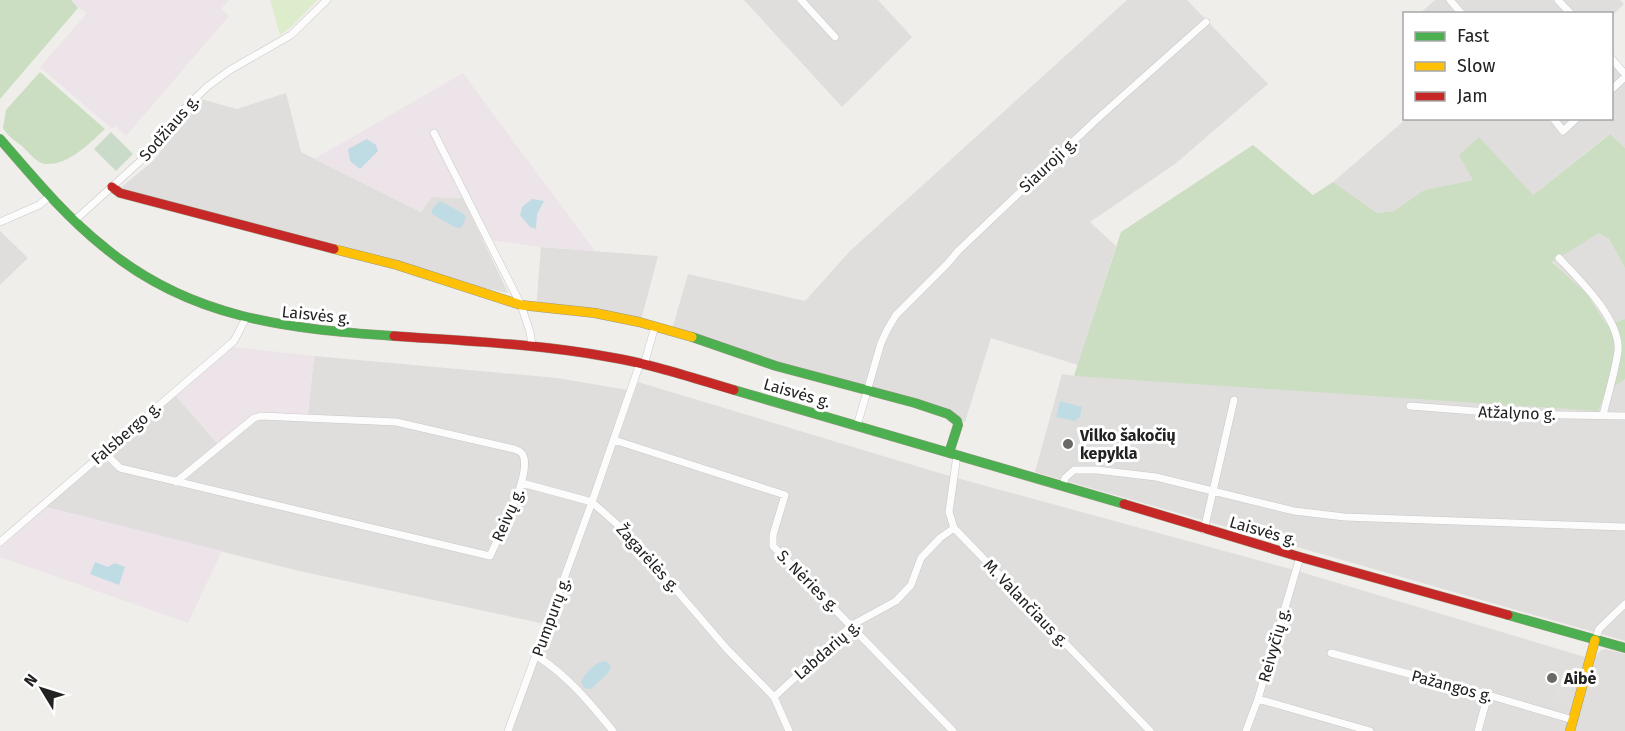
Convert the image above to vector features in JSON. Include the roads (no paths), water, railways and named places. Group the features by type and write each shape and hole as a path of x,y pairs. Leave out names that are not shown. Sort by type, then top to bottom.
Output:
{"main road":[{"name":"Laisvės g.","path":"0,139 74,221 122,261 153,281 210,309 245,320 324,332 532,346 596,354 642,364 1063,486 1204,530 1625,648"},
{"path":"112,187 120,193 397,265 521,305 595,313 655,326 776,366 915,403 955,418 958,425 953,454"},
{"path":"1570,731 1595,640"}],"street":[{"name":"Sodžiaus g.","path":"74,221 146,156 184,109 208,86 230,70 291,35 327,0"},
{"path":"801,0 835,38"},
{"path":"1450,0 1460,12"},
{"path":"1558,0 1569,12"},
{"name":"Siauroji g.","path":"857,426 880,343 896,315 958,251 1097,119 1206,22"},
{"path":"1613,61 1625,75 1613,87"},
{"path":"1555,120 1563,131 1575,120"},
{"path":"434,133 521,305 532,346"},
{"path":"0,222 33,208 50,196"},
{"path":"1559,258 1594,296 1614,328 1618,349 1603,415"},
{"name":"Falsbergo g.","path":"0,542 234,341 245,320"},
{"path":"522,483 592,502 655,326"},
{"path":"1204,530 1234,399"},
{"name":"Atžalyno g.","path":"1410,406 1514,414 1625,416"},
{"name":"Reivų g.","path":"104,452 120,468 176,482 490,556 522,483 524,455 514,448 396,422 261,416 254,418 219,445 176,482"},
{"name":"S. Nėries g.","path":"614,440 785,495 773,535 773,546 953,731"},
{"path":"953,454 950,512 954,528"},
{"path":"1063,486 1068,474 1081,469 1155,477 1294,511 1346,517 1625,527"},
{"name":"Pumpurų g.","path":"508,731 592,502"},
{"name":"Žagarėlės g.","path":"592,502 635,543 726,648 774,698 789,731"},
{"name":"Labdarių g.","path":"774,698 852,625 896,601 910,585 921,558 940,538 954,528"},
{"name":"M. Valančiaus g.","path":"954,528 1150,731"},
{"name":"Reivyčių g.","path":"1246,731 1258,699 1300,557"},
{"path":"1595,640 1599,629 1625,604"},
{"name":"Pažangos g.","path":"1331,653 1573,720"},
{"path":"537,656 573,685 613,731"},
{"path":"1478,731 1488,695"},
{"path":"1258,699 1370,731"}],"water":[{"path":"367,139 376,145 378,151 360,169 350,161 348,149"},
{"path":"532,199 544,201 537,214 536,229 530,227 520,215 522,207"},
{"path":"440,201 464,214 466,218 461,228 454,227 432,214 432,209"},
{"path":"1060,401 1082,407 1080,417 1075,421 1056,417"},
{"path":"95,562 108,567 115,563 125,567 119,585 90,574"},
{"path":"605,661 611,666 608,673 591,689 584,688 581,682 585,675 594,666"}],"place":[{"name":"Vilko šakočių kepykla","path":"1068,444"},
{"name":"Aibė","path":"1552,678"}]}
